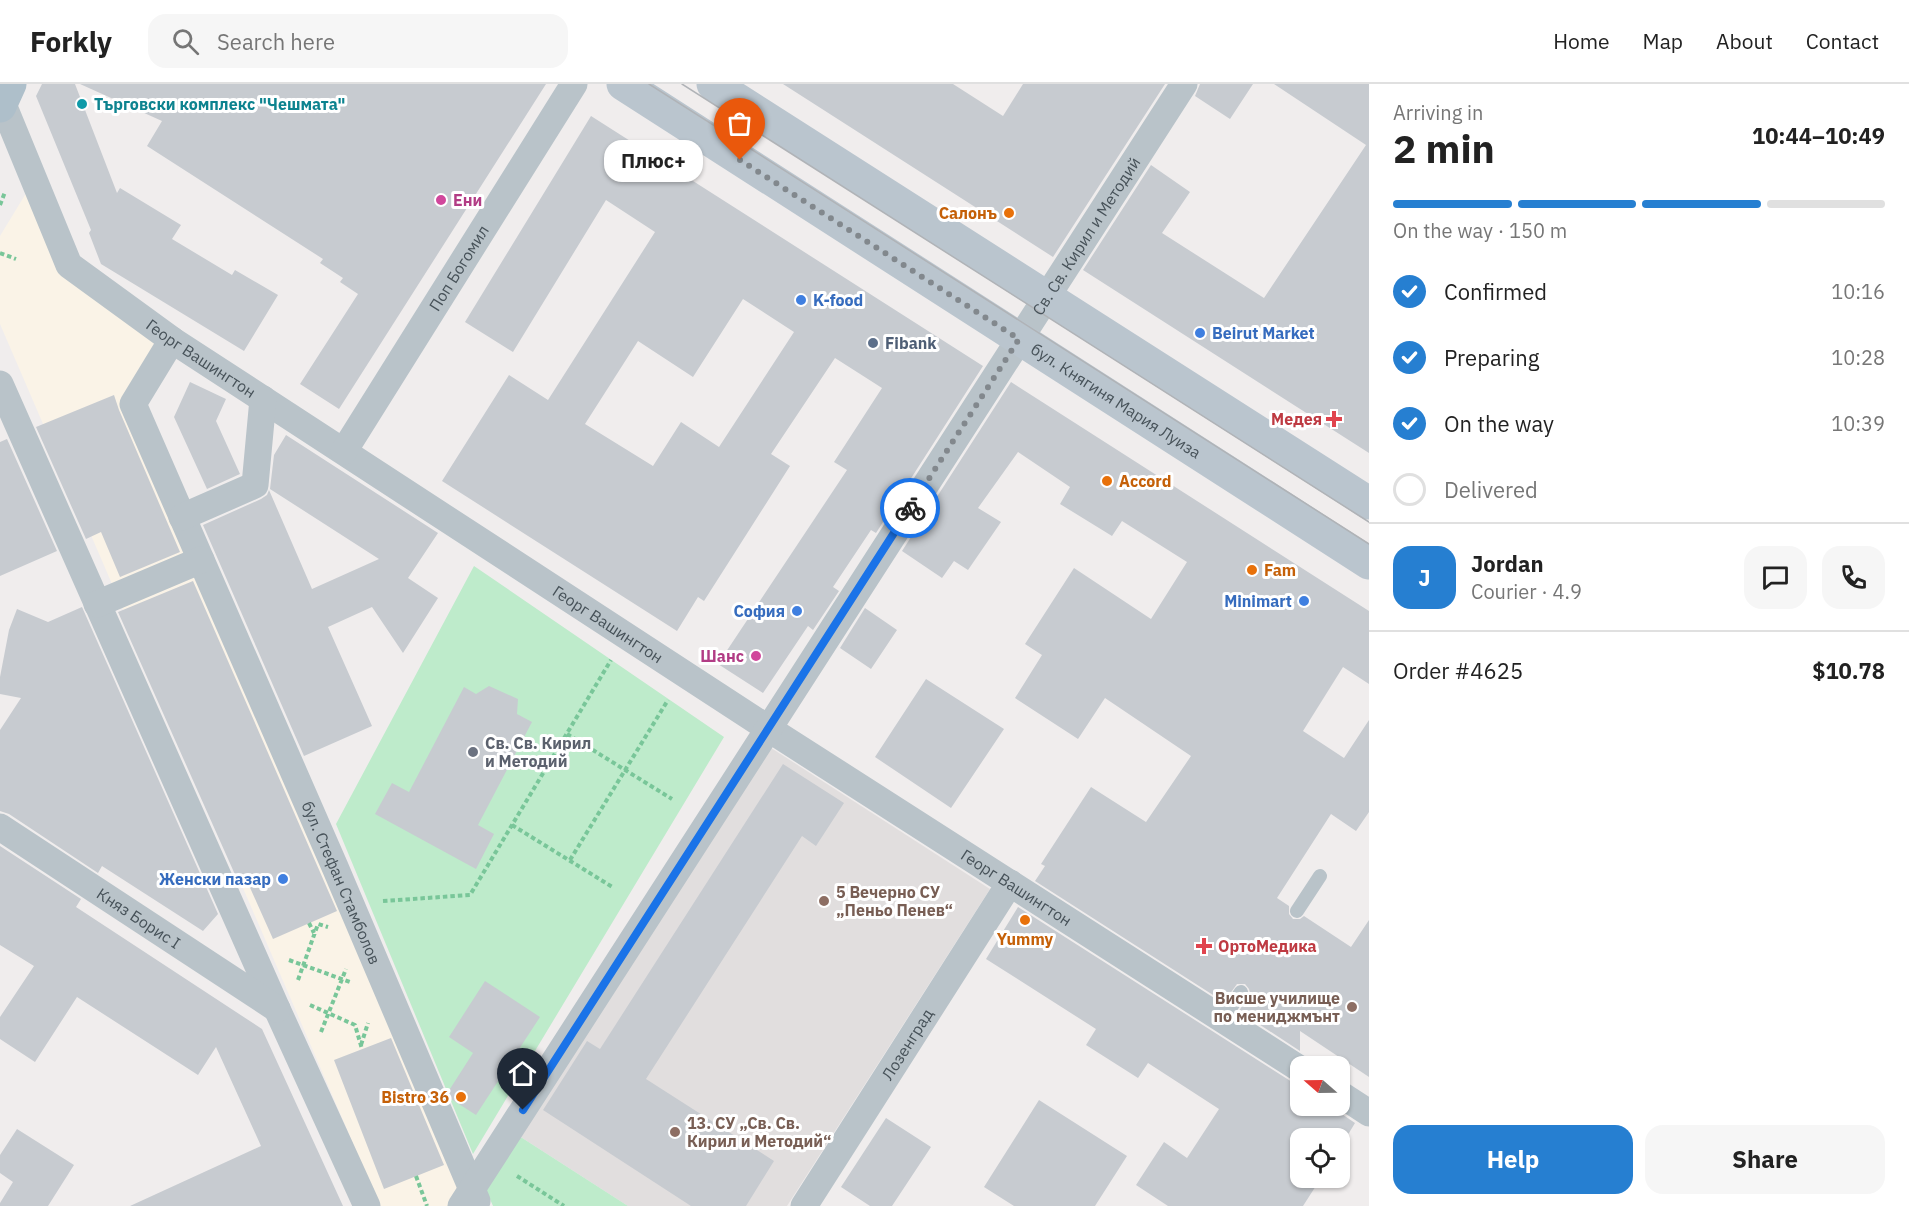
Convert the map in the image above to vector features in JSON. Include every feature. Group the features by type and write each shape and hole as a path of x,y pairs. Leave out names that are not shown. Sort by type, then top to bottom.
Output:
{"main road":[{"name":"бул. Княгиня Мария Луиза","path":"623,84 1369,563"},
{"path":"713,84 1369,503"}],"street":[{"name":"Поп Богомил","path":"344,451 574,84"},
{"name":"Св. Св. Кирил и Методий","path":"470,1200 491,1159 1184,84"},
{"name":"Георг Вашингтон","path":"4,97 69,265 172,339 263,399 769,729 1290,1063"},
{"name":"бул. Стефан Стамболов","path":"172,339 133,404 362,939 390,996 470,1200"},
{"path":"0,384 249,945 284,1010 306,1072 367,1206"},
{"path":"182,517 255,484 263,399"},
{"path":"97,604 201,560"},
{"name":"Княз Борис I","path":"0,827 284,1010"},
{"name":"Лозенград","path":"804,1206 1010,883"},
{"path":"1350,1101 1369,1113"}],"lane":[{"path":"1297,911 1320,876"},
{"path":"1223,1019 1241,992"}],"path":[{"path":"0,253 16,259"},
{"path":"414,899 470,895 612,657"},
{"path":"570,860 669,697"},
{"path":"567,734 672,799"},
{"path":"512,825 614,888"},
{"path":"309,923 314,934"},
{"path":"306,1072 329,1013 342,979 362,939 318,924 304,965 284,1010 329,1013 354,1025 362,1049"},
{"path":"249,945 390,996"},
{"path":"491,1159 564,1206"},
{"path":"416,1176 428,1206"}],"shaded area":[{"name":"Женски пазар","path":"28,190 59,269 160,334 123,403 469,1206 380,1206 0,324 0,236"},
{"path":"765,744 990,889 787,1206 628,1206 516,1134"}],"green space":[{"path":"474,566 724,737 473,1154 336,824"},
{"path":"516,1134 628,1206 493,1206 486,1190"}],"building":[{"path":"42,84 75,84 117,193 120,188 181,225 172,239 232,275 235,270 278,295 244,351 101,264 89,233 91,230 36,96"},
{"path":"80,84 546,84 339,409 300,384 358,294 340,282 343,278 320,263 323,259 147,146 162,121"},
{"path":"783,84 953,84 1003,116 1023,84 1165,84 1053,257"},
{"path":"1200,84 1253,84 1230,119 1195,96"},
{"path":"1274,84 1369,84 1369,453 1083,270 1151,165 1190,192 1162,233 1264,298 1366,145"},
{"path":"591,116 983,366 876,533 871,530 833,587 839,591 813,630 808,626 763,693 718,664 847,470 834,462 882,388 835,358 771,454 790,466 704,601 698,597 677,631 442,481 509,375 548,400 655,232 606,200 513,352 465,322","holes":["743,299 794,332 719,447 681,422 653,466 585,424 638,341 693,377"]},
{"path":"190,382 226,399 216,421 240,474 207,489 174,417"},
{"path":"1011,382 1369,611 1369,684 1343,667 1303,731 1344,758 1369,720 1369,812 1356,831 1331,814 1277,898 1289,906 1289,914 1293,919 1300,919 1304,916 1351,947 1369,920 1369,1077 1350,1064 1350,1056 1338,1056 1300,1031 1300,1051 1239,1011 1250,993 1245,984 1237,984 1224,1002 1035,881 1045,866 1041,864 1091,787 1146,822 1191,756 1105,698 1078,739 1015,698 1042,655 1025,644 1074,568 1151,619 1187,562 1122,521 1112,536 1060,504 1070,487 1018,452 978,508 1001,522 968,570 954,561 942,578 902,551"},
{"path":"114,395 180,552 120,577 101,532 86,539 36,427"},
{"path":"286,435 438,533 408,578 438,598 403,653 372,607 328,627 372,726 304,756 203,525 261,499 267,495 269,490 312,589 379,559 270,489 274,455"},
{"path":"7,439 57,551 0,576 0,442"},
{"path":"193,581 337,911 273,939 247,881 241,888 118,612"},
{"path":"82,607 218,914 203,931 102,866 98,873 9,814 0,811 0,730 21,698 0,694 0,677 9,630 17,609 48,622"},
{"path":"865,608 897,630 871,669 840,648"},
{"path":"926,679 1004,729 951,808 875,757"},
{"name":"Св. Св. Кирил и Методий","path":"489,686 518,699 517,714 532,722 478,825 494,834 476,869 375,814 392,783 409,792 464,687 476,694"},
{"path":"783,764 844,803 816,846 802,836 646,1079 774,1161 746,1206 691,1206 543,1110 587,1041 600,1049"},
{"path":"0,846 81,899 76,907 262,1029 343,1206 130,1206 261,1146 216,1047 198,1075 77,997 35,1062 0,1039 0,1017 34,966 0,945"},
{"path":"1018,907 1290,1081 1290,1116 1345,1116 1355,1123 1350,1131 1350,1128 1290,1128 1290,1188 1315,1188 1303,1206 1168,1206 1136,1185 1164,1142 1187,1158 1219,1109 1148,1063 1138,1078 1086,1045 1096,1029 986,959"},
{"path":"485,981 540,1017 476,1115 451,1099 448,1092 473,1053 449,1037"},
{"path":"391,1038 444,1165 384,1189 334,1060"},
{"path":"1039,1100 1127,1156 1095,1206 1014,1206 984,1187"},
{"path":"886,1118 931,1147 892,1206 870,1206 841,1187"},
{"path":"17,1129 74,1165 48,1206 0,1206 13,1182 0,1173 0,1155"}],"tram line":[{"path":"649,84 1369,544"},
{"path":"682,84 1369,522"}],"way so far":[{"path":"740,160 1019,339 910,508"}],"place":[{"name":"Търговски комплекс \"Чешмата\"","path":"82,104"},
{"name":"Плюс+","path":"740,160"},
{"name":"Ени","path":"441,200"},
{"name":"Салонъ","path":"1009,213"},
{"name":"K-food","path":"801,300"},
{"name":"Beirut Market","path":"1200,333"},
{"name":"Fibank","path":"873,343"},
{"name":"Медея","path":"1334,419"},
{"name":"Accord","path":"1107,481"},
{"name":"Fam","path":"1252,570"},
{"name":"Minimart","path":"1304,601"},
{"name":"София","path":"797,611"},
{"name":"Шанс","path":"756,656"},
{"name":"Св. Св. Кирил и Методий","path":"473,752"},
{"name":"Женски пазар","path":"283,879"},
{"name":"5 Вечерно СУ „Пеньо Пенев“","path":"824,901"},
{"name":"Yummy","path":"1025,920"},
{"name":"ОртоМедика","path":"1204,946"},
{"name":"Висше училище по мениджмънт","path":"1352,1007"},
{"name":"Bistro 36","path":"461,1097"},
{"name":"13. СУ „Св. Св. Кирил и Методий“","path":"675,1132"}],"route":[{"path":"523,1110 910,508"}]}
